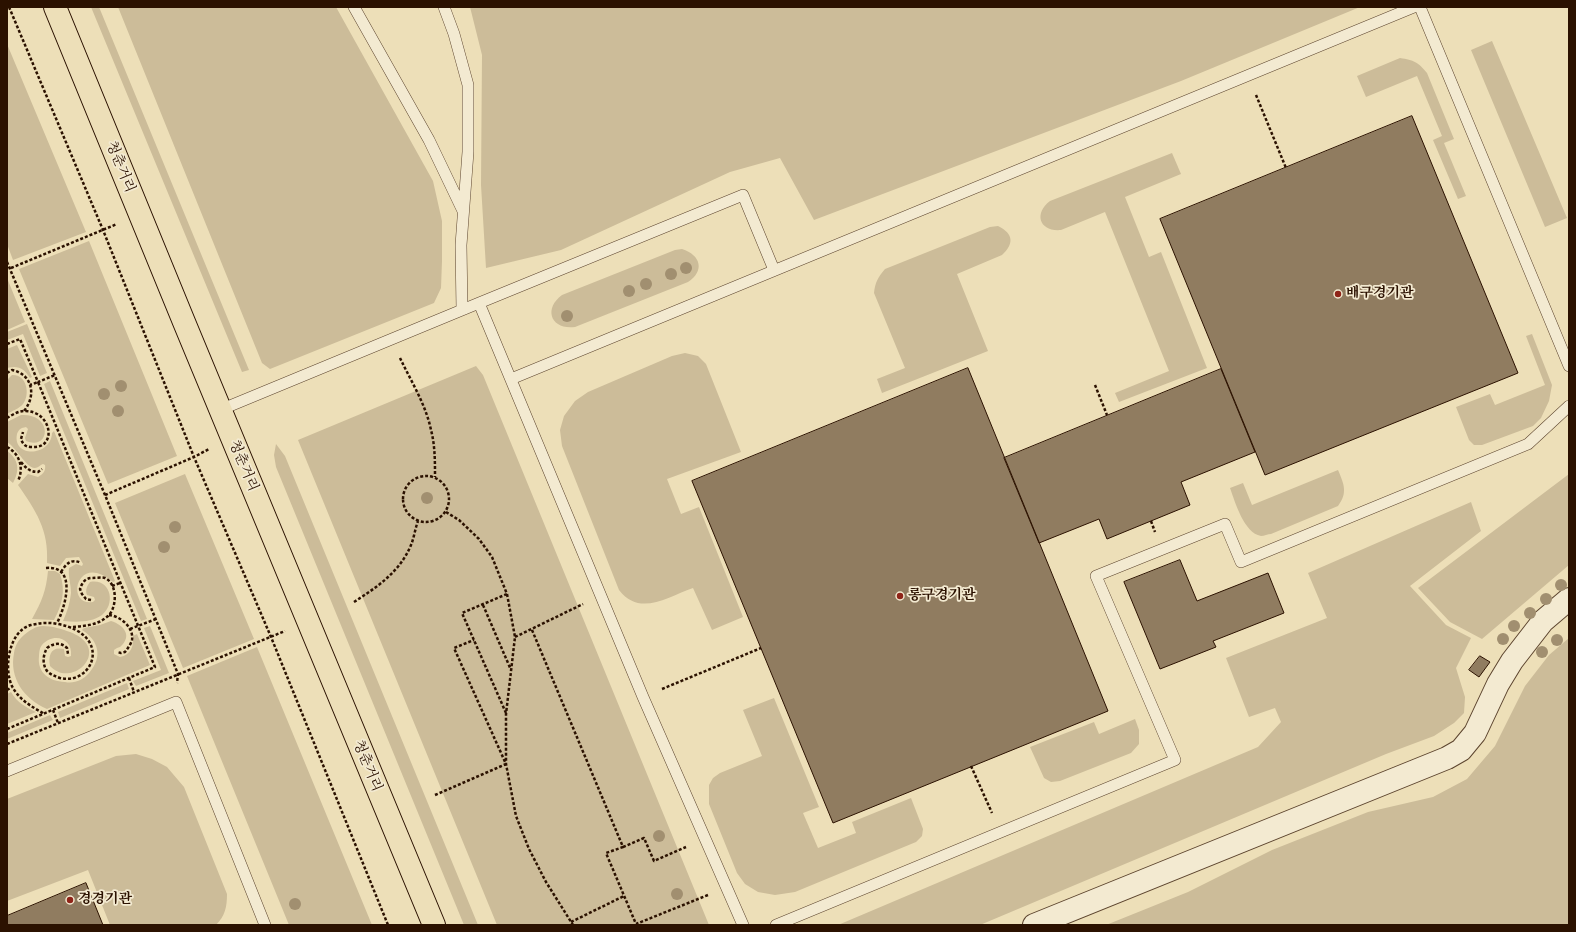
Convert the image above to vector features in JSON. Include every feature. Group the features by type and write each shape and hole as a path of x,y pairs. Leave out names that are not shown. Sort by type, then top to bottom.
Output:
{"main road":[{"name":"청춘거리","path":"55,7 220,410 434,925"}],"street":[{"path":"1034,925 1447,758 1461,750 1475,733 1498,684 1512,661 1544,621 1569,599"}],"lane":[{"path":"354,7 430,140 463,211"},
{"path":"444,7 454,34 468,85 468,152 461,246 462,310"},
{"path":"511,379 1414,7"},
{"path":"1420,7 1569,366"},
{"path":"220,410 743,195 774,270"},
{"path":"479,303 643,697 743,925"},
{"path":"776,925 1174,760 1096,576 1225,524 1241,562 1528,444 1569,406"},
{"path":"7,771 176,702 265,925"}],"path":[{"path":"9,7 103,230 194,457 271,637 388,925"},
{"path":"1248,76 1286,168"},
{"path":"11,268 103,230 139,213"},
{"path":"7,262 11,268 178,674"},
{"path":"7,344 20,339 155,667 7,729"},
{"path":"391,339 425,411 431,430 435,453 435,477"},
{"path":"7,372 12,370 19,371 25,375 30,385 28,406 24,411"},
{"path":"30,385 55,375"},
{"path":"1095,385 1107,415"},
{"path":"7,418 24,411 33,412 40,415 48,426 49,433 43,445 37,447 25,446 20,439 23,432"},
{"path":"48,426 55,422"},
{"path":"105,495 194,457 231,436"},
{"path":"7,447 18,457 20,462 21,474 18,481"},
{"path":"20,462 32,472 38,472 42,469"},
{"path":"424,475 435,477 443,483 449,492 450,502 446,512 438,519 433,521 418,521 409,515 404,506 403,496 406,486 414,478 424,475"},
{"path":"446,512 459,520 479,538 492,557 507,594 516,637 506,714 506,764 516,816 529,849 546,882 572,924 624,896"},
{"path":"354,602 382,584 399,566 411,545 418,521"},
{"path":"61,572 68,562 72,561 81,563"},
{"path":"46,568 51,567 61,572 66,581 66,597 63,611 57,623"},
{"path":"72,627 96,623 109,615 113,609 115,595 112,586 104,578 88,578 85,580 80,589 86,599 91,600"},
{"path":"112,586 120,583"},
{"path":"506,714 462,613 507,594"},
{"path":"516,637 600,595"},
{"path":"483,605 512,672"},
{"path":"109,615 115,616 122,620 130,629 132,634 132,640 126,652 117,652"},
{"path":"130,629 156,619"},
{"path":"44,714 32,707 18,695 12,687 8,672 9,655 13,642 20,632 29,626 43,622 57,623 72,627 86,636 92,644 93,654 90,666 81,674 64,679 53,676 47,670 44,659 44,653 47,648 52,644 60,644 67,648 68,654"},
{"path":"7,744 308,622"},
{"path":"532,630 623,847"},
{"path":"474,640 454,648 506,764"},
{"path":"643,697 761,648"},
{"path":"129,678 134,692"},
{"path":"7,690 12,687"},
{"path":"53,710 58,723"},
{"path":"435,795 506,764"},
{"path":"971,766 1000,832"},
{"path":"705,839 654,861 644,838 606,853 636,924 727,888"}],"shaded area":[{"path":"91,7 99,7 249,370 242,372"},
{"path":"118,7 336,7 433,181 442,221 441,288 434,303 270,369 262,363"},
{"path":"470,7 1360,7 1181,81 814,220 780,158 730,172 561,250 486,268 481,185 482,55"},
{"path":"1492,41 1567,218 1545,227 1471,50"},
{"path":"7,44 86,232 13,260 7,244"},
{"path":"1400,58 1415,62 1427,73 1454,139 1444,143 1466,196 1458,199 1433,140 1442,136 1417,76 1366,97 1357,76"},
{"path":"1172,153 1181,174 1125,197 1149,257 1161,252 1207,368 1119,402 1115,393 1169,371 1105,212 1061,230 1048,228 1041,221 1040,216 1045,206 1050,201"},
{"path":"998,226 1007,232 1010,239 1009,247 1006,251 1002,255 957,274 988,351 882,393 877,379 905,368 874,293 876,283 880,275 885,269 990,227"},
{"path":"89,241 177,456 108,484 19,269"},
{"path":"682,249 697,259 699,268 697,273 688,282 575,327 560,325 555,322 552,317 551,312 553,306 562,295 675,250"},
{"path":"7,278 25,322 7,330"},
{"path":"27,324 47,373 40,376 23,334 7,340 7,332"},
{"path":"1532,334 1552,385 1549,401 1541,418 1533,426 1482,445 1474,445 1469,440 1456,407 1490,394 1495,405 1545,385 1526,336"},
{"path":"17,345 32,377 30,378 18,367 7,368 7,349"},
{"path":"685,353 698,356 706,364 741,452 667,479 681,514 699,507 743,617 712,630 693,588 664,600 645,604 627,598 619,590 562,446 560,430 564,416 575,401 588,392 672,356"},
{"path":"476,366 483,375 709,925 497,925 298,440"},
{"path":"12,375 21,378 24,381 27,395 22,405 7,414 7,380"},
{"path":"50,381 147,619 141,621 44,384"},
{"path":"21,415 31,416 39,420 45,431 44,437 40,441 34,443 26,441 25,438 28,429 26,427 19,430 17,434 17,442 20,447 26,451 32,452 45,447 50,441 54,431 115,581 113,582 100,574 90,573 83,576 79,582 77,590 79,597 84,601 93,602 95,600 94,597 87,595 86,593 90,582 103,584 107,588 110,599 109,605 98,618 78,622 63,621 71,593 69,568 76,564 82,566 83,564 79,557 66,558 60,566 47,563 46,541 40,521 36,512 18,485 28,474 38,477 40,476 45,471 45,465 43,464 36,468 32,467 25,462 7,442 7,422"},
{"path":"276,444 285,456 478,925 464,925 276,467 274,455"},
{"path":"7,451 16,461 17,466 17,474 13,483 7,478"},
{"path":"1338,470 1342,480 1344,493 1338,506 1271,534 1262,536 1255,534 1245,523 1230,488 1243,483 1252,505"},
{"path":"185,474 254,639 183,668 115,503"},
{"path":"1569,474 1569,565 1482,639 1450,622 1418,588"},
{"path":"1471,502 1481,531 1410,586 1446,625 1471,638 1456,668 1465,697 1464,713 1454,723 1434,736 1386,754 980,925 838,925 1258,747 1281,722 1275,708 1249,717 1226,658 1327,618 1308,573"},
{"path":"48,571 55,571 60,574 62,580 63,592 59,609 54,620 32,619 43,596"},
{"path":"111,621 120,625 125,631 126,635 124,643 114,650 114,654 120,657 127,654 132,647 133,636 137,634 150,665 47,709 31,700 20,687 16,679 13,662 16,646 24,635 35,628 46,626 70,632 83,639 89,648 89,657 85,664 78,670 69,673 59,672 50,666 50,655 53,650 60,648 64,649 65,656 71,656 71,650 66,641 57,638 46,641 42,645 39,654 40,667 45,675 54,680 75,682 84,678 89,673 96,661 97,655 97,650 92,639 82,630 84,628"},
{"path":"150,626 169,673 136,686 133,681 161,670 144,628"},
{"path":"1569,638 1569,925 1106,925 1188,892 1272,850 1368,812 1433,797 1467,779 1495,746 1525,686 1549,655"},
{"path":"257,647 372,925 289,925 187,676"},
{"path":"127,683 129,689 60,718 58,712"},
{"path":"11,692 22,704 36,712 7,724 7,694"},
{"path":"774,698 819,807 803,813 818,848 856,833 852,822 911,798 923,829 922,836 916,842 795,892 775,895 758,892 745,884 737,873 709,804 709,785 713,778 720,773 762,756 743,710"},
{"path":"50,715 53,720 7,739 7,733"},
{"path":"1135,719 1139,730 1139,744 1131,753 1060,781 1051,782 1044,778 1030,747 1094,722 1099,734"},
{"path":"136,754 152,759 167,767 184,787 227,894 225,911 219,922 216,925 110,925 88,870 7,901 7,799 116,756"}],"building":[{"name":"배구경기관","path":"1412,116 1518,373 1265,475 1160,219"},
{"name":"롱구경기관","path":"968,368 1108,711 833,823 692,481"},
{"path":"1221,369 1255,452 1181,482 1190,505 1107,539 1099,519 1039,543 1004,458"},
{"path":"1180,560 1197,601 1268,573 1284,613 1213,641 1216,647 1160,669 1124,582"},
{"path":"1480,656 1490,662 1479,677 1469,670"},
{"name":"경경기관","path":"86,883 103,925 7,925 7,916"}],"place":[{"name":"배구경기관","path":"1338,294"},
{"name":"롱구경기관","path":"900,596"},
{"name":"경경기관","path":"70,900"}]}
